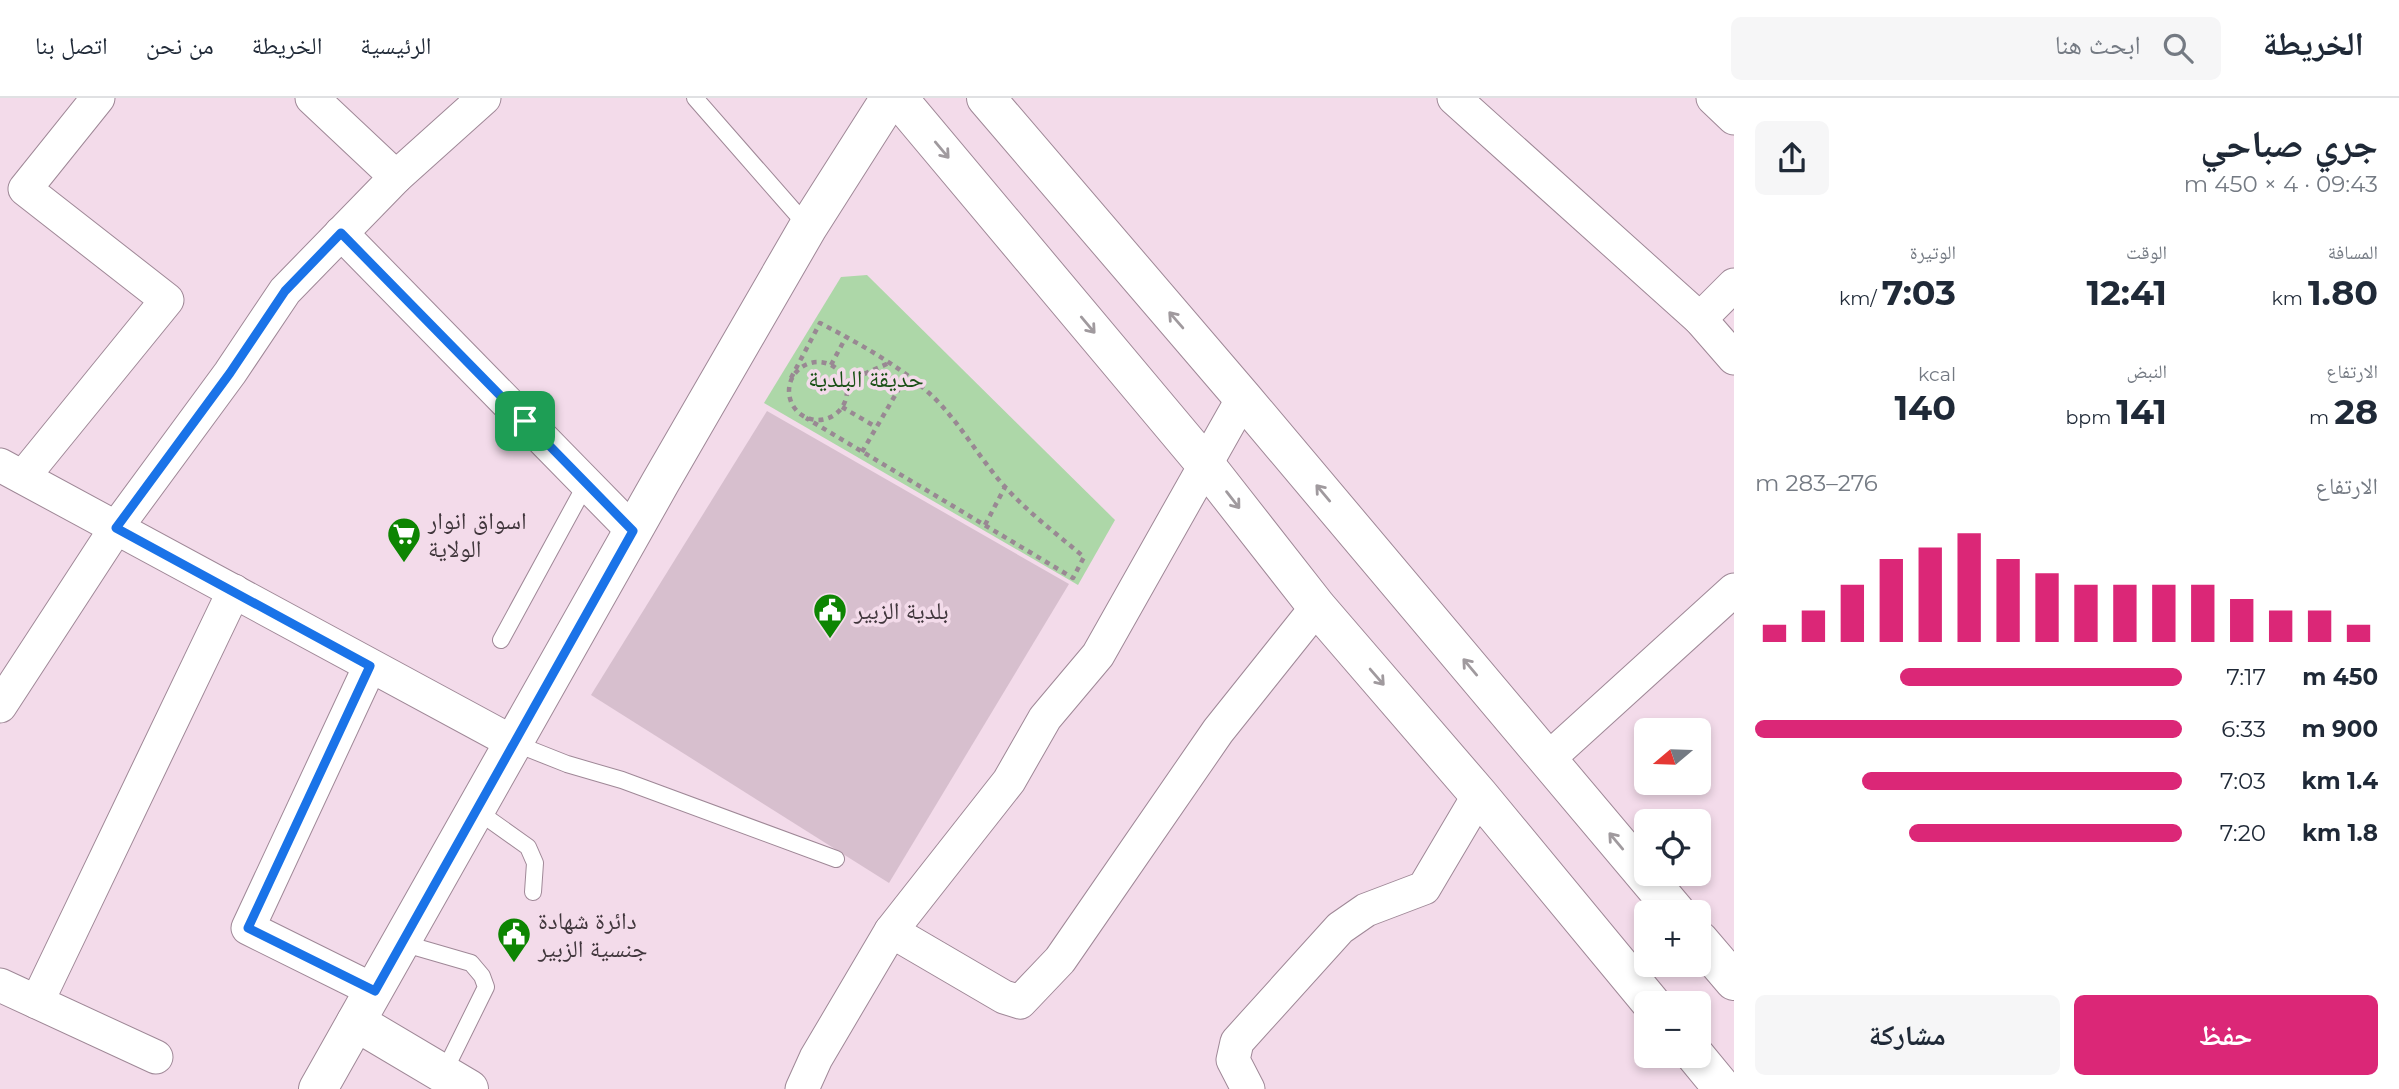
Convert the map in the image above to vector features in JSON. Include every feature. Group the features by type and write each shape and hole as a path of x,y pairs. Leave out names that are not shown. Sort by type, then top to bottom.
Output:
{"street":[{"path":"98,98 25,188 167,300 11,471 514,743"},
{"path":"312,98 396,177"},
{"path":"0,706 116,528 230,373 285,291 396,177 484,98"},
{"path":"318,1089 808,227 890,98"},
{"path":"898,98 1205,464 1317,607 1479,795 1641,991"},
{"path":"986,98 1666,900"},
{"path":"1454,98 1700,319 1734,358"},
{"path":"1713,98 1734,118"},
{"path":"341,233 633,531"},
{"path":"1700,319 1734,285"},
{"path":"802,1089 816,1058 891,931 1009,781 1045,718 1098,655 1243,398"},
{"path":"1548,759 1734,590"},
{"path":"37,1002 234,591"},
{"path":"891,931 1003,997 1020,1002 1060,960 1218,731 1317,607"},
{"path":"370,666 248,928 365,1007 456,1082"},
{"path":"1248,1089 1233,1060 1237,1042 1340,928 1366,910 1424,888 1479,795"},
{"path":"1711,954 1734,981"},
{"path":"0,985 156,1057"},
{"path":"1706,1068 1723,1089"}],"lane":[{"path":"695,98 808,227"},
{"path":"501,640 586,484"},
{"path":"514,743 836,859"},
{"path":"476,810 528,847 536,863 533,892"},
{"path":"402,943 471,963 482,976 486,987 456,1082"}],"path":[{"path":"820,323 889,363 931,395 1005,487 1036,518 1084,557 1073,578 793,408 788,394 791,378 820,323"},
{"path":"831,365 846,337"},
{"path":"791,378 801,367 816,362 831,365 840,372 846,382 847,393 842,407 828,419 817,421 806,418"},
{"path":"846,382 889,363"},
{"path":"862,452 907,375"},
{"path":"842,407 876,428"},
{"path":"985,525 1005,487"}],"green space":[{"name":"حديقة البلدية","path":"867,275 1115,520 1078,585 764,403 841,277"}],"building":[{"name":"بلدية الزبير","path":"767,411 1069,584 889,883 591,695"}],"place":[{"name":"اسواق انوار الولاية","path":"404,564"},
{"name":"بلدية الزبير","path":"830,640"},
{"name":"دائرة شهادة جنسية الزبير","path":"514,964"}],"route":[{"path":"341,233 525,421 633,531 375,991 248,928 370,666 116,528 230,373 285,291 341,233"}]}
